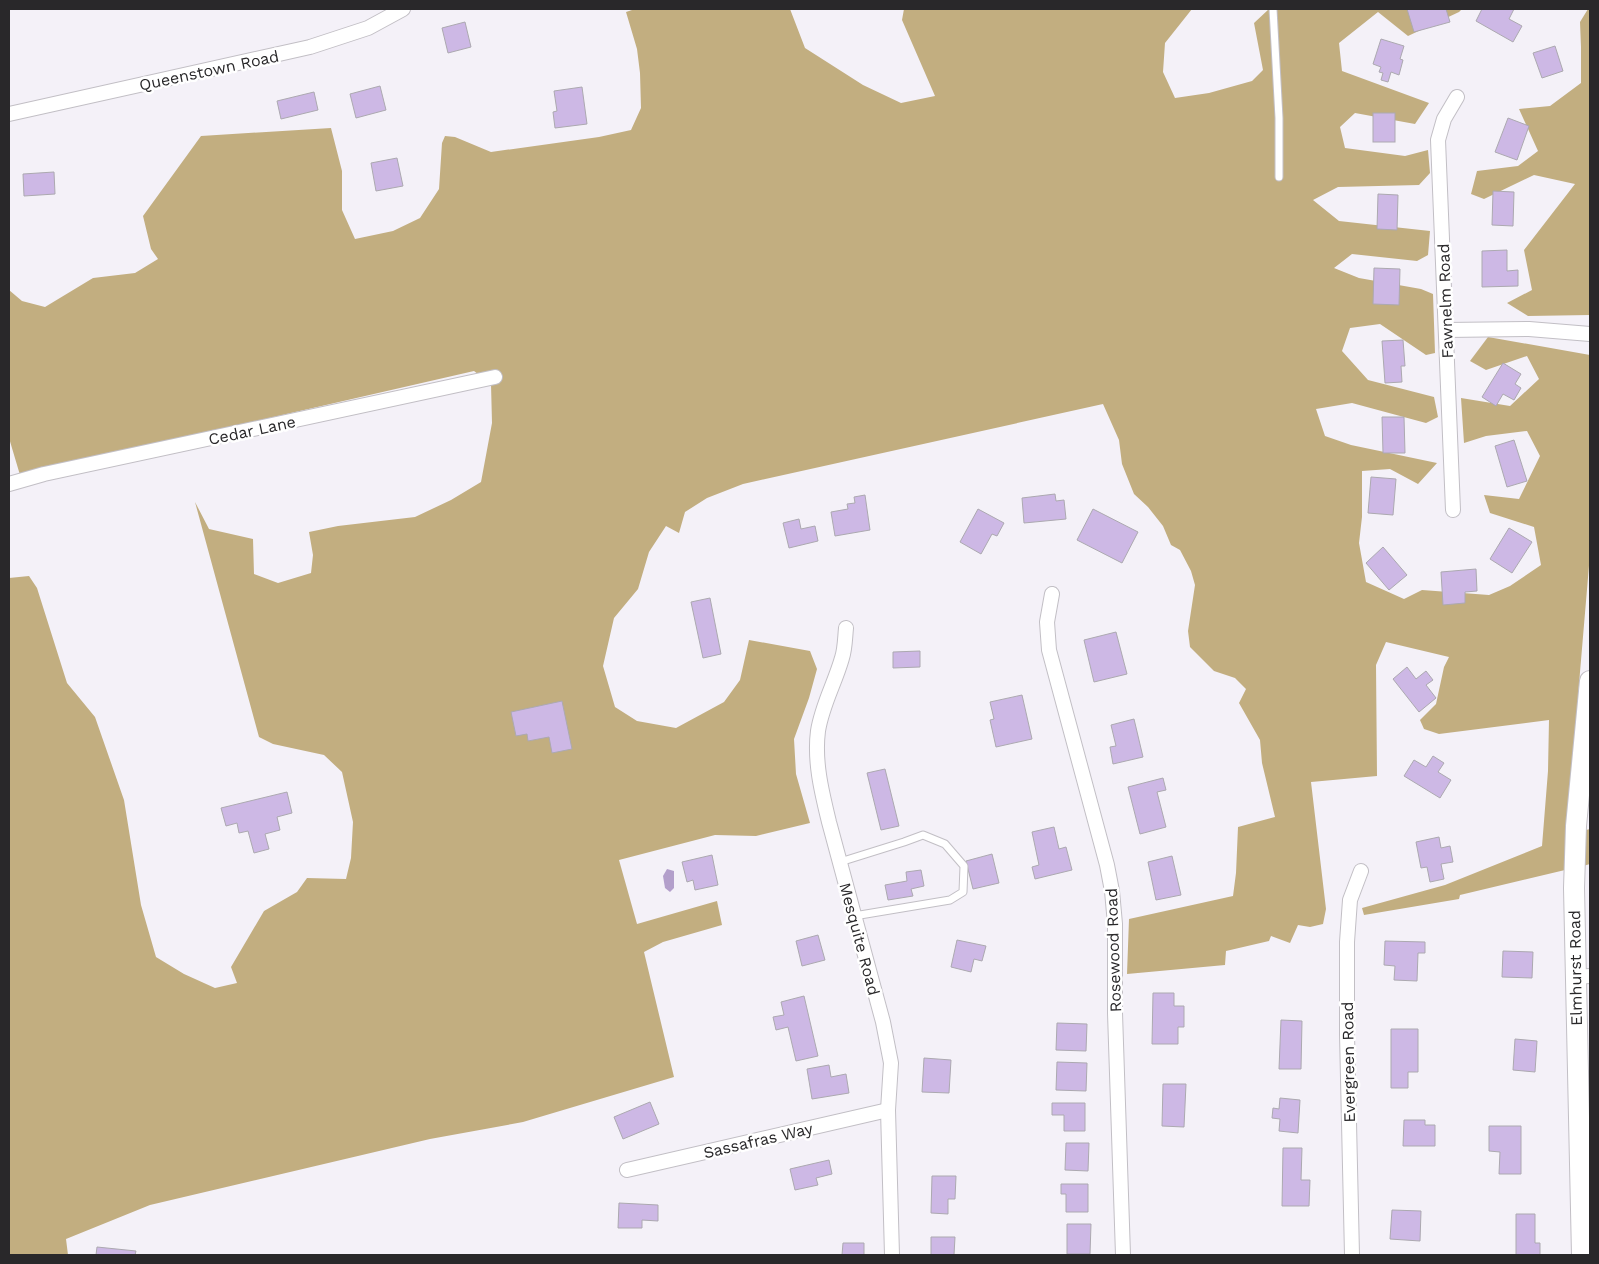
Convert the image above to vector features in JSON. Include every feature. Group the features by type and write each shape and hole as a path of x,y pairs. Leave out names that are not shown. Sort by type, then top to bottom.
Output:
{"street":[{"name":"Queenstown Road","path":"9,114 310,47 368,28 403,9"},
{"name":"Fawnelm Road","path":"1453,510 1438,140 1444,119 1457,97"},
{"path":"1446,330 1528,329 1590,334"},
{"name":"Cedar Lane","path":"9,484 44,474 495,377"},
{"name":"Rosewood Road","path":"1052,594 1047,622 1049,650 1107,865 1112,891 1115,924 1115,1013 1123,1255"},
{"name":"Mesquite Road","path":"846,628 842,658 822,715 818,732 817,751 821,791 883,1022 891,1063 888,1110 892,1255"},
{"name":"Elmhurst Road","path":"1582,1255 1585,1206 1583,976 1574,888 1576,826 1590,681"},
{"name":"Evergreen Road","path":"1352,1255 1346,1034 1347,942 1350,900 1361,871"},
{"name":"Sassafras Way","path":"627,1170 888,1110"}],"lane":[{"path":"1273,9 1279,176"},
{"path":"840,862 922,835 945,844 964,866 963,892 950,900 854,916"}],"shaded area":[{"path":"635,9 790,9 805,48 863,85 901,103 935,96 902,20 904,9 1192,9 1165,43 1163,72 1175,98 1209,93 1252,81 1263,70 1254,23 1269,9 1462,9 1408,36 1378,12 1339,43 1342,71 1429,103 1415,124 1355,113 1340,127 1345,148 1405,156 1428,150 1430,173 1419,185 1338,187 1313,200 1339,221 1430,231 1428,255 1417,261 1352,254 1334,268 1359,278 1421,289 1433,294 1435,353 1426,355 1380,324 1350,328 1342,351 1368,380 1434,397 1438,417 1426,423 1352,403 1316,409 1325,436 1351,445 1437,463 1418,484 1390,469 1362,471 1362,517 1359,543 1366,582 1404,599 1422,590 1489,595 1510,586 1541,565 1534,527 1490,513 1484,495 1519,499 1540,456 1527,431 1486,436 1464,443 1461,398 1510,406 1539,379 1527,356 1486,370 1470,361 1488,337 1590,355 1590,554 1565,870 1460,895 1459,899 1364,915 1362,908 1445,885 1542,846 1548,771 1549,720 1439,734 1424,729 1420,720 1436,704 1444,667 1449,657 1386,642 1376,665 1377,776 1311,782 1326,909 1323,924 1310,927 1298,925 1290,943 1271,936 1269,941 1226,951 1225,965 1127,974 1129,919 1233,896 1238,827 1275,817 1262,763 1260,740 1239,703 1246,689 1235,678 1214,671 1190,647 1188,631 1195,585 1191,571 1180,550 1171,545 1163,526 1148,507 1134,494 1122,464 1119,440 1103,404 743,484 707,498 685,512 679,533 666,526 649,552 638,589 614,618 603,666 615,707 637,721 676,728 724,702 740,680 749,640 810,651 817,669 794,739 796,774 810,823 756,836 715,835 619,860 637,924 717,901 722,925 663,942 644,952 674,1077 523,1122 430,1139 150,1205 66,1239 68,1255 9,1255 9,578 29,576 37,588 67,683 95,717 124,800 141,905 156,957 184,974 215,988 237,983 231,967 264,911 297,892 307,878 346,879 351,858 353,822 342,772 324,755 273,744 259,737 195,502 209,529 253,539 254,574 278,583 311,573 313,555 309,532 338,526 415,517 451,500 481,482 492,423 491,384 474,371 20,475 9,438 9,290 22,301 45,307 93,278 135,273 158,259 151,249 143,216 201,136 331,128 342,171 342,210 355,239 393,231 420,218 439,189 442,143 445,136 455,137 491,152 599,137 631,130 641,108 637,49 626,12"},
{"path":"1588,9 1590,9 1590,315 1528,316 1507,303 1532,290 1524,250 1575,184 1534,175 1484,199 1471,194 1477,171 1518,166 1538,151 1519,109 1550,106 1581,83 1580,22"},
{"path":"1590,829 1590,864 1583,866 1586,830"},
{"path":"667,869 674,871 674,888 670,892 665,888 663,876"}],"building":[{"path":"1407,9 1446,9 1450,22 1414,32"},
{"path":"1482,9 1514,9 1509,19 1522,26 1513,42 1476,21"},
{"path":"465,22 471,47 448,53 442,28"},
{"path":"1381,39 1404,46 1400,59 1403,60 1399,75 1391,72 1388,82 1381,80 1383,73 1379,72 1381,67 1373,64"},
{"path":"1555,46 1563,71 1542,78 1533,53"},
{"path":"380,86 386,110 356,118 350,94"},
{"path":"582,87 587,124 555,128 553,112 557,111 554,91"},
{"path":"314,92 318,110 281,119 277,101"},
{"path":"1373,113 1395,113 1395,142 1373,142"},
{"path":"1508,118 1529,126 1517,160 1495,152"},
{"path":"397,158 403,186 376,191 371,163"},
{"path":"54,172 55,194 24,196 23,174"},
{"path":"1493,191 1514,192 1513,226 1492,225"},
{"path":"1378,194 1398,195 1397,230 1377,229"},
{"path":"1507,250 1507,271 1518,270 1518,286 1482,287 1482,251"},
{"path":"1374,268 1400,269 1399,305 1373,304"},
{"path":"1403,340 1405,366 1401,366 1402,382 1385,383 1382,341"},
{"path":"1503,363 1521,374 1515,384 1521,388 1514,400 1503,394 1496,406 1482,397"},
{"path":"1382,417 1404,417 1405,453 1383,453"},
{"path":"1514,440 1527,481 1507,487 1495,446"},
{"path":"1371,477 1396,479 1393,515 1368,513"},
{"path":"1055,494 1056,501 1064,500 1066,519 1024,523 1022,498"},
{"path":"865,495 870,530 835,536 831,512 848,509 847,504 855,503 854,497"},
{"path":"978,509 1004,523 997,536 992,534 981,554 960,542"},
{"path":"1093,509 1138,532 1122,563 1077,540"},
{"path":"799,519 801,529 815,526 818,541 789,548 783,523"},
{"path":"1509,528 1532,542 1512,573 1490,559"},
{"path":"1383,547 1407,575 1389,590 1366,563"},
{"path":"1476,569 1477,591 1465,592 1465,603 1443,605 1441,572"},
{"path":"710,598 721,654 703,658 691,602"},
{"path":"1116,632 1127,674 1094,682 1084,640"},
{"path":"920,651 920,667 893,668 893,652"},
{"path":"1407,667 1416,679 1426,671 1433,680 1426,685 1436,698 1419,712 1393,679"},
{"path":"1022,695 1032,739 996,747 990,720 994,719 990,702"},
{"path":"562,701 572,749 552,753 549,737 528,741 527,734 516,736 511,712"},
{"path":"1134,719 1143,757 1113,764 1110,747 1116,746 1111,725"},
{"path":"1433,756 1444,763 1438,772 1451,780 1440,798 1404,776 1414,760 1426,767"},
{"path":"885,769 899,826 881,830 867,773"},
{"path":"1163,778 1166,790 1157,792 1166,827 1140,834 1128,787"},
{"path":"287,792 292,813 277,817 280,830 265,834 269,849 254,853 248,831 239,833 237,823 226,826 221,808"},
{"path":"1054,827 1059,849 1066,847 1072,870 1035,879 1032,867 1039,865 1032,832"},
{"path":"1439,837 1441,848 1450,846 1453,862 1441,864 1444,879 1430,882 1427,867 1421,868 1416,842"},
{"path":"992,854 999,883 973,889 966,861"},
{"path":"712,855 718,885 695,890 693,880 687,882 682,862"},
{"path":"1172,856 1181,895 1156,900 1148,862"},
{"path":"921,870 924,886 911,889 913,896 888,900 885,885 907,881 906,872"},
{"path":"818,935 825,960 802,966 796,941"},
{"path":"957,940 986,946 982,961 974,959 971,972 951,967"},
{"path":"1385,941 1425,942 1425,953 1418,953 1417,981 1394,980 1395,966 1384,965"},
{"path":"1503,951 1533,952 1532,978 1502,977"},
{"path":"1153,993 1174,993 1174,1006 1184,1006 1184,1027 1178,1027 1178,1044 1152,1044"},
{"path":"804,996 818,1056 796,1061 788,1027 776,1030 773,1017 784,1015 781,1002"},
{"path":"1281,1020 1302,1021 1301,1069 1279,1069"},
{"path":"1057,1023 1087,1024 1086,1051 1056,1050"},
{"path":"1391,1029 1418,1029 1418,1072 1408,1072 1408,1088 1391,1088"},
{"path":"1515,1039 1537,1041 1535,1072 1513,1070"},
{"path":"924,1058 951,1060 949,1093 922,1092"},
{"path":"1057,1062 1087,1063 1086,1091 1056,1090"},
{"path":"829,1065 831,1077 846,1074 849,1093 812,1099 807,1069"},
{"path":"1163,1084 1186,1084 1184,1127 1162,1126"},
{"path":"1280,1098 1300,1100 1298,1133 1279,1131 1280,1119 1272,1118 1273,1108 1279,1109"},
{"path":"650,1102 659,1124 623,1139 614,1117"},
{"path":"1052,1103 1085,1103 1085,1131 1064,1131 1064,1115 1052,1115"},
{"path":"1404,1120 1425,1120 1425,1125 1435,1125 1435,1146 1403,1146"},
{"path":"1489,1126 1521,1126 1521,1174 1499,1174 1500,1152 1489,1151"},
{"path":"1066,1143 1089,1143 1088,1171 1065,1170"},
{"path":"1283,1148 1302,1148 1301,1180 1310,1180 1309,1206 1282,1206"},
{"path":"829,1160 832,1174 816,1178 818,1185 795,1190 790,1169"},
{"path":"932,1176 956,1176 955,1199 948,1199 948,1214 931,1213"},
{"path":"1061,1184 1088,1184 1088,1212 1066,1212 1066,1194 1061,1194"},
{"path":"619,1203 658,1205 658,1221 642,1220 642,1228 618,1228"},
{"path":"1392,1210 1421,1211 1420,1241 1390,1239"},
{"path":"1516,1214 1535,1214 1535,1243 1540,1243 1540,1255 1516,1255"},
{"path":"1067,1224 1091,1224 1090,1254 1067,1254"},
{"path":"931,1237 955,1237 954,1255 931,1255"},
{"path":"843,1243 864,1243 864,1255 842,1255"},
{"path":"97,1247 136,1251 135,1255 96,1255"}]}
